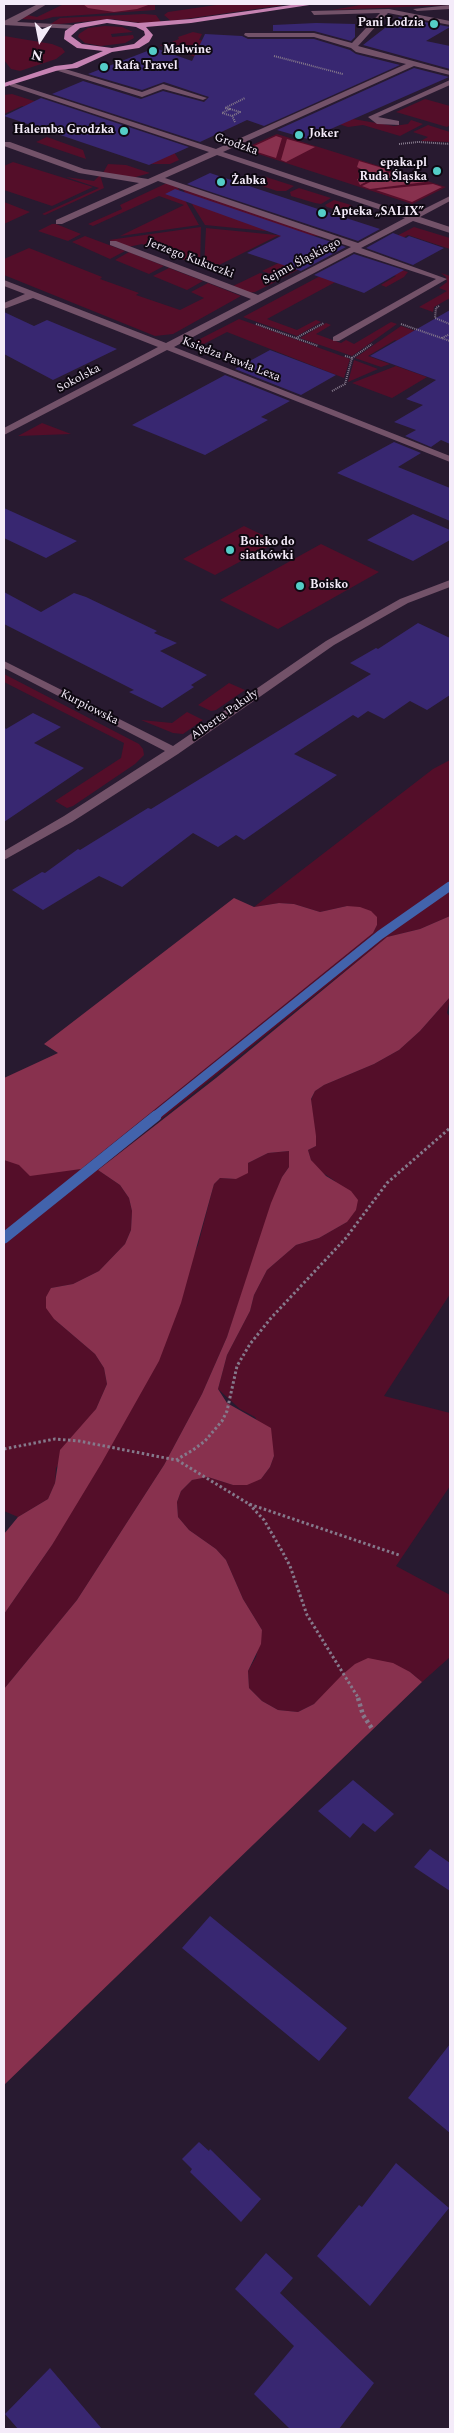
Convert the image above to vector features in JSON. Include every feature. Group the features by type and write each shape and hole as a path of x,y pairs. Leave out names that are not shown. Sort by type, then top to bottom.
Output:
{"main road":[{"path":"78,52 60,36 74,28 107,21 138,25 312,4"},
{"path":"58,68 78,52 112,50 136,46 157,33 274,9"},
{"path":"138,25 157,33"},
{"path":"4,85 13,84 58,68 80,64 112,50"},
{"path":"4,90 13,84"}],"street":[{"path":"5,25 43,4"},
{"path":"314,13 450,9"},
{"path":"434,18 450,9"},
{"path":"386,11 434,18 450,23"},
{"path":"354,46 386,11"},
{"path":"5,25 74,28"},
{"path":"5,25 60,36"},
{"path":"248,35 314,35 354,46 359,50 450,73"},
{"path":"58,222 413,64"},
{"path":"58,68 142,95 163,86 203,98"},
{"path":"396,123 380,122 372,117 450,82"},
{"name":"Grodzka","path":"13,84 449,228"},
{"path":"7,144 82,171 152,180 443,279 336,339"},
{"name":"Sejmu Śląskiego","path":"166,348 450,198"},
{"name":"Jerzego Kukuczki","path":"113,243 259,299"},
{"name":"Księdza Pawła Lexa","path":"4,283 450,459"},
{"path":"4,306 31,295"},
{"name":"Sokolska","path":"4,432 166,348"},
{"name":"Alberta Pakuły","path":"4,856 68,820 174,751 330,643 404,601 450,583"},
{"name":"Kurpiowska","path":"4,664 174,751"}],"path":[{"path":"248,35 265,53 373,82"},
{"path":"230,109 222,113 232,116 240,112 230,109 226,108 245,98"},
{"path":"232,116 236,126"},
{"path":"399,144 418,142 450,144"},
{"path":"443,303 436,308 435,318 450,324"},
{"path":"230,314 324,348"},
{"path":"378,316 450,342"},
{"path":"442,338 450,334"},
{"path":"310,404 345,384 352,358 343,355"},
{"path":"176,1460 205,1441 222,1421 228,1411 227,1403 237,1366 250,1344 284,1302 345,1239 387,1183 450,1128"},
{"path":"4,1449 43,1443 55,1439 79,1441 176,1460 249,1504 399,1555"},
{"path":"249,1504 264,1520 286,1558 307,1615 358,1699 363,1714 373,1730"}],"shaded area":[{"path":"64,4 155,4 155,10 53,17 42,20 20,19 27,15 37,17"},
{"path":"83,4 151,4 137,9 114,12 88,8"},
{"path":"223,4 291,4 171,21 164,15 168,12"},
{"path":"366,4 450,4 450,5 332,10"},
{"path":"156,15 161,22 141,23 112,19 49,25 60,18"},
{"path":"122,27 133,32 111,34 112,37 133,35 134,38 125,43 101,46 85,43 78,37 79,34 88,28"},
{"path":"193,32 202,34 199,40 247,43 205,60 159,45 167,44 179,39 178,37"},
{"path":"4,36 52,44 62,48 65,52 56,59 20,71 11,69 4,60"},
{"path":"12,94 169,144 179,160 170,164 146,164 166,154 22,106 4,114 4,95"},
{"path":"425,99 450,106 450,125 447,127 396,112"},
{"path":"323,119 353,119 394,126 408,124 411,120 423,124 400,136 363,125 348,127"},
{"path":"428,125 450,132 450,142 421,141 428,137 413,132"},
{"path":"277,134 446,187 412,204 243,149"},
{"path":"276,136 282,138 276,158 248,149"},
{"path":"47,137 83,150 86,159 36,142"},
{"path":"287,139 315,147 286,162 281,160"},
{"path":"359,161 389,170 360,185 357,179 367,177 369,173 357,167"},
{"path":"13,162 93,187 52,206 4,190 4,166"},
{"path":"108,164 126,165 150,173 132,178 103,173"},
{"path":"393,171 425,182 370,189 362,186"},
{"path":"100,175 104,188 45,215 42,214 99,188 66,177 94,181"},
{"path":"263,176 294,186 286,191 277,191 250,182"},
{"path":"167,183 177,186 199,225 120,236 184,205 159,196 93,226 88,224 122,209 120,205"},
{"path":"433,184 442,187 412,202 376,190"},
{"path":"182,188 327,237 205,225"},
{"path":"299,188 331,198 321,204 291,196 290,192"},
{"path":"334,200 351,205 361,217 325,205"},
{"path":"4,202 30,212 4,224"},
{"path":"52,224 81,234 68,241 38,231"},
{"path":"201,227 200,266 142,244 128,247 109,240"},
{"path":"414,227 450,238 450,249 408,235 387,247 383,243"},
{"path":"206,228 307,238 306,245 277,236 211,269 204,267"},
{"path":"85,236 125,251 110,259 72,242"},
{"path":"29,248 102,277 100,279 139,293 136,295 180,310 204,298 191,292 208,283 241,296 173,334 155,336 4,275 4,259"},
{"path":"129,252 164,266 149,274 115,260"},
{"path":"291,257 311,263 282,278 262,271"},
{"path":"356,257 408,272 404,277 386,287 381,285 396,276 365,266 267,319 297,330 316,320 321,322 297,336 243,317"},
{"path":"169,268 203,281 187,290 153,276"},
{"path":"260,273 279,280 255,292 247,293 231,287"},
{"path":"441,273 450,276 450,298 434,307 433,312 419,307 447,291 439,288 447,282 446,277"},
{"path":"239,319 350,359 344,378 227,332 202,345 194,342"},
{"path":"391,322 397,324 352,356 300,338 326,323 331,325 316,334 341,343 346,340 354,344"},
{"path":"401,326 450,343 450,360 395,340 368,356 390,364 381,367 355,358"},
{"path":"354,360 378,369 348,382"},
{"path":"396,366 427,377 392,398 352,383"},
{"path":"42,423 71,434 18,436"},
{"name":"Boisko do siatkówki","path":"244,526 277,542 215,575 183,559"},
{"name":"Boisko","path":"321,544 379,572 278,629 220,600"},
{"path":"4,674 139,744 143,749 144,755 135,764 73,806 67,808 55,801 121,758 124,743 4,682"},
{"path":"229,683 245,690 216,710 211,711 198,705"},
{"path":"187,712 203,720 183,734 173,733 141,720 172,723"},
{"path":"450,760 450,916 420,929 387,937 98,1170 120,1185 129,1198 132,1211 131,1230 125,1244 99,1271 73,1284 51,1288 54,1319 95,1354 104,1368 107,1384 96,1409 56,1468 55,1483 48,1499 18,1517 4,1511 4,1160 54,1171 81,1169 373,933 377,925 347,906 320,912 294,904 279,903 254,907 433,769"},
{"path":"234,898 254,907 279,903 294,904 320,912 347,906 360,907 371,911 377,917 377,925 373,933 81,1169 30,1176 19,1165 4,1160 4,1078 58,1053 44,1044"},
{"path":"450,916 450,997 420,1031 399,1050 374,1064 324,1085 315,1091 311,1099 316,1146 308,1150 311,1160 326,1176 351,1191 358,1200 356,1210 347,1222 319,1238 296,1245 267,1270 254,1295 250,1311 227,1355 218,1389 227,1403 271,1428 274,1456 270,1467 261,1479 247,1485 233,1485 208,1477 192,1480 181,1491 177,1502 178,1517 189,1530 216,1549 226,1560 243,1599 262,1630 261,1644 248,1671 249,1688 262,1701 278,1710 298,1712 314,1704 342,1675 355,1664 368,1658 393,1663 410,1672 422,1682 4,2085 4,1689 77,1600 164,1465 202,1394 227,1337 271,1203 282,1177 289,1167 289,1151 268,1153 248,1163 248,1173 236,1179 220,1178 214,1184 181,1303 159,1361 101,1464 52,1545 4,1614 4,1534 18,1517 48,1499 55,1483 60,1450 96,1409 107,1384 104,1368 95,1354 54,1319 46,1308 46,1297 51,1288 73,1284 99,1271 125,1244 131,1230 132,1211 129,1198 120,1185 98,1170 216,1078 387,937 420,929"},
{"path":"450,997 447,1013 450,1017 450,1294 384,1396 450,1413 450,1486 396,1566 450,1595 450,1657 422,1682 410,1672 328,1691 314,1704 298,1712 278,1710 262,1701 249,1688 248,1671 256,1657 262,1630 243,1599 226,1560 216,1549 189,1530 178,1517 177,1502 181,1491 192,1480 208,1477 233,1485 261,1479 270,1467 274,1456 255,1417 240,1409 218,1389 227,1355 250,1311 254,1295 267,1270 296,1245 319,1238 347,1222 335,1181 317,1169 311,1160 308,1150 316,1146 311,1100 315,1091 324,1085 374,1064 399,1050 420,1031"},
{"path":"289,1151 289,1167 282,1177 227,1337 202,1394 164,1465 77,1600 4,1689 4,1614 52,1545 198,1245 214,1184 220,1178 236,1179 248,1163 268,1153"}],"building":[{"path":"399,17 450,27 426,41 450,46 450,69 363,45"},
{"path":"355,24 355,37 351,41 314,31 273,31 273,25"},
{"path":"205,34 242,36 248,39 314,39 350,50 356,54 400,65 264,126 247,120 200,142 52,94 83,81 141,99 163,91 204,102 209,97 164,82 142,90 88,74 155,48 192,61"},
{"path":"414,68 449,77 308,139 277,130"},
{"path":"41,98 189,147 149,165 4,116"},
{"path":"210,173 380,229 358,241 187,184"},
{"path":"175,189 346,247 301,271 247,253 281,236 165,194"},
{"path":"393,233 406,238 409,236 444,248 413,265 366,248"},
{"path":"354,254 404,270 364,293 314,275"},
{"path":"450,310 450,444 441,440 431,447 405,436 416,430 394,422 423,405 406,399 436,380 370,356"},
{"path":"4,312 34,326 47,320 117,349 53,380 4,354"},
{"path":"270,350 336,375 301,395 235,369"},
{"path":"225,375 290,401 261,417 268,420 205,455 132,425"},
{"path":"394,442 421,453 398,467 450,488 450,521 337,473"},
{"path":"4,508 77,541 46,558 4,538"},
{"path":"413,514 450,530 450,540 413,561 367,540"},
{"path":"4,592 41,612 74,593 86,597 157,631 154,633 177,643 160,651 207,675 191,685 194,687 162,708 129,692 134,690 4,624"},
{"path":"418,623 450,638 450,695 427,710 410,701 384,719 368,711 358,718 353,715 294,754 337,775 244,840 236,835 218,847 193,833 122,887 99,876 43,910 12,890 42,872 45,873 78,849 80,850 148,808 151,809 371,674 350,663 376,648 378,649"},
{"path":"33,713 61,727 34,743 84,768 4,822 4,727 6,729"},
{"path":"353,1780 394,1814 375,1832 363,1823 350,1838 318,1811"},
{"path":"430,1849 450,1863 450,1891 414,1867"},
{"path":"210,1916 347,2028 319,2061 182,1948"},
{"path":"450,2044 450,2133 408,2098"},
{"path":"199,2142 209,2151 210,2149 261,2199 241,2222 190,2172 192,2169 182,2159"},
{"path":"396,2163 449,2208 370,2306 317,2256 359,2205 362,2207"},
{"path":"266,2253 293,2278 280,2293 374,2383 339,2429 290,2429 254,2394 294,2346 235,2289"},
{"path":"50,2368 102,2429 18,2429 5,2414"}],"waterway":[{"path":"154,1117 380,935 450,886"},
{"path":"4,1238 156,1116"}],"place":[{"name":"Pani Lodzia","path":"434,24"},
{"name":"Malwine","path":"153,51"},
{"name":"Rafa Travel","path":"104,67"},
{"name":"Halemba Grodzka","path":"124,131"},
{"name":"Joker","path":"299,135"},
{"name":"epaka.pl Ruda Śląska","path":"437,171"},
{"name":"Żabka","path":"221,182"},
{"name":"Apteka „SALIX”","path":"322,213"},
{"name":"Boisko do siatkówki","path":"230,550"},
{"name":"Boisko","path":"300,586"}]}
